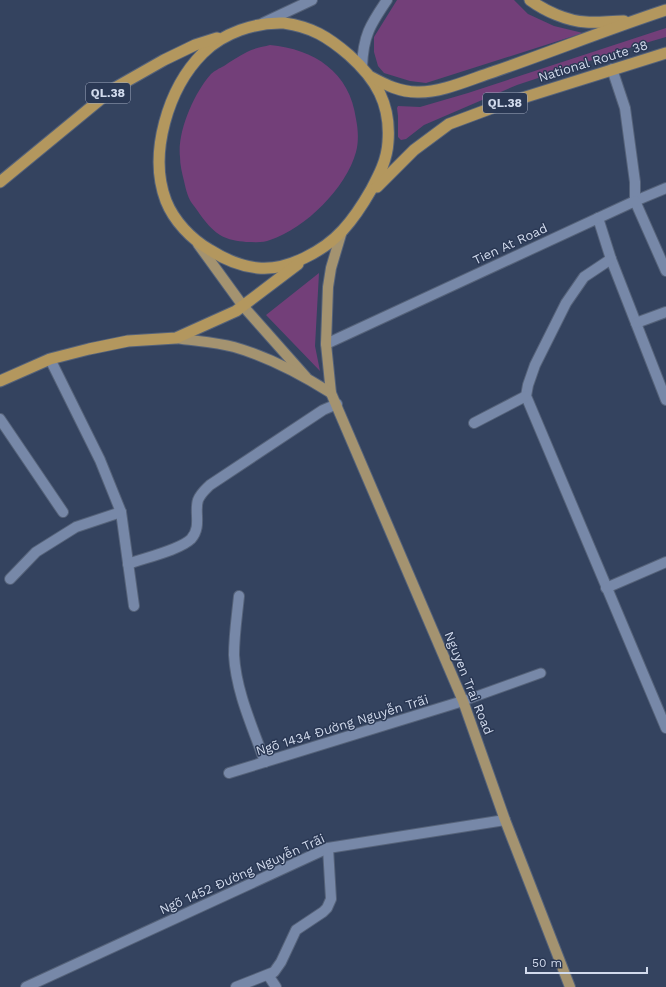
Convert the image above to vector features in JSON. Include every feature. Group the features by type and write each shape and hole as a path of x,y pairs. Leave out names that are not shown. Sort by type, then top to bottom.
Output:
{"highway":[{"path":"530,0 560,16 585,22 632,21"},
{"name":"National Route 38","path":"371,77 395,89 409,92 419,93 446,88 666,10"},
{"path":"262,24 293,24 316,31 333,41 362,67 378,87 388,126 389,140 387,153 382,168 368,196 342,231 303,259 283,266 265,269 256,268 229,260 214,253 196,241 185,230 174,216 166,199 160,172 159,156 161,138 170,107 184,76 204,52 218,42 235,33 262,24"},
{"name":"QL.38","path":"0,182 113,89 164,60 195,46 235,33"},
{"name":"National Route 38","path":"368,196 414,150 449,124 500,105 666,53"},
{"path":"176,338 236,311 311,254"},
{"name":"Nguyen Trai Road","path":"0,381 50,359 89,349 128,341 176,338"}],"main road":[{"name":"Nguyen Trai Road","path":"342,231 331,268 328,286 326,344 331,393 463,701 505,820 570,987"},
{"path":"196,241 243,306 306,377"},
{"name":"Nguyen Trai Road","path":"176,338 233,347 254,354 306,377 331,393"}],"street":[{"path":"262,24 312,0"},
{"path":"362,67 362,50 368,31 387,0"},
{"path":"612,69 625,108 635,182 635,201 666,271"},
{"name":"Tien At Road","path":"326,344 666,188"},
{"path":"598,218 611,259 666,400"},
{"path":"611,259 584,276 566,303 534,365 526,396 666,728"},
{"path":"636,323 666,312"},
{"path":"50,359 100,460 121,512 134,606"},
{"path":"474,423 526,396"},
{"path":"128,564 184,545 193,538 198,527 198,501 202,492 210,485 323,410 337,404"},
{"path":"0,419 63,512"},
{"path":"10,579 36,552 76,527 121,512"},
{"path":"606,588 666,562"},
{"path":"239,596 234,640 236,670 239,689 265,762"},
{"name":"Ngõ 1434 Đường Nguyễn Trãi","path":"229,773 463,701"},
{"name":"Ngõ 1452 Đường Nguyễn Trãi","path":"26,987 328,848 505,820"},
{"path":"236,987 274,972 281,962 296,930 323,912 330,904 328,848"},
{"path":"268,975 276,987"}],"lane":[{"path":"463,701 541,673"}],"shaded area":[{"path":"397,0 514,0 528,14 554,26 583,33 426,83 410,81 384,73 378,66 374,52 374,37"},
{"path":"666,28 666,37 517,85 424,125 406,139 401,140 398,137 398,106 420,107 468,93"},
{"path":"270,45 286,47 315,58 338,76 346,88 352,102 357,127 357,148 351,166 334,192 323,205 297,226 268,241 236,241 223,237 212,229 190,200 186,191 180,160 181,136 193,102 211,74 250,51"},
{"path":"319,273 315,346 320,371 266,315"}]}
